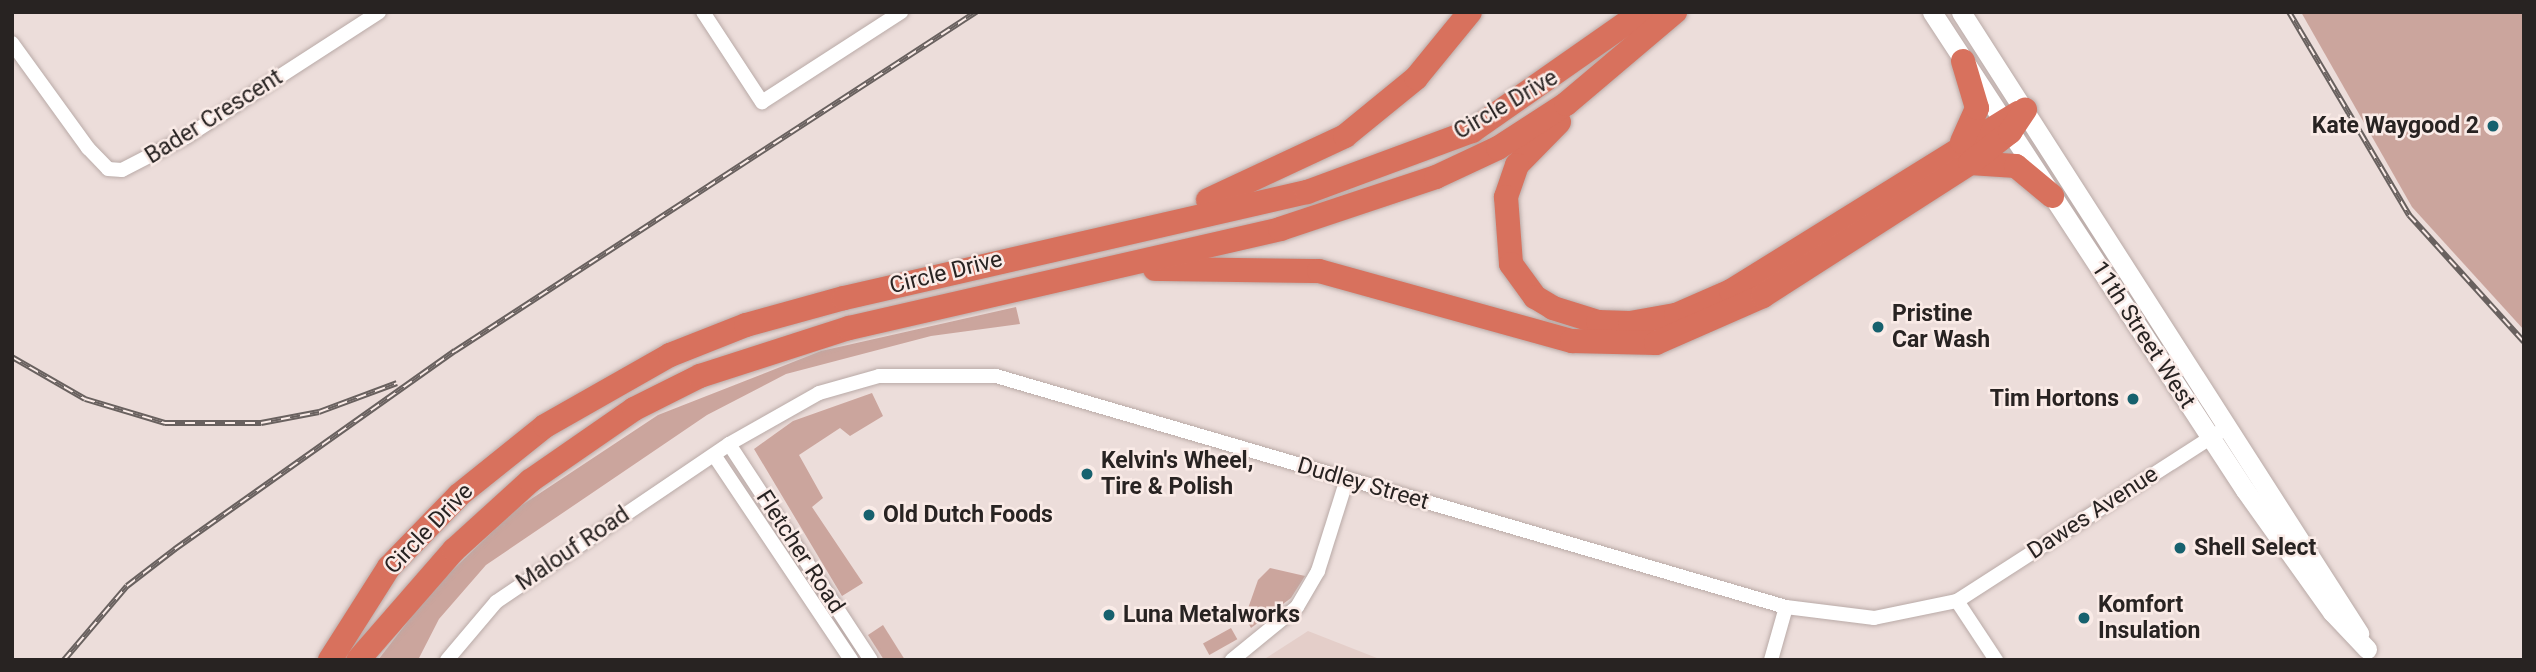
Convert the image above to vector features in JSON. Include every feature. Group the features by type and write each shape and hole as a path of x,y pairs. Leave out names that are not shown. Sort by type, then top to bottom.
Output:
{"highway":[{"path":"1158,222 1291,166 1345,136 1416,78 1470,12"},
{"name":"Circle Drive","path":"330,660 389,567 459,495 544,426 670,355 746,325 1158,222 1307,191 1472,131 1642,12"},
{"name":"Circle Drive","path":"358,660 490,516 634,409 700,376 836,332 1280,229 1436,177 1499,148 1629,53 1675,12"},
{"path":"1629,53 1539,140 1517,165 1506,197 1505,244 1523,282 1553,308 1584,319 1652,320 1700,306 1769,269 1966,153 2015,166 2052,196"},
{"path":"1963,61 1977,108 1966,153"},
{"path":"1088,272 1238,265 1319,271 1572,341 1656,343 1754,301 2006,126 2025,110"},
{"path":"316,660 389,567"}],"main road":[{"name":"11th Street West","path":"1932,12 2211,438 2332,612 2371,654"},
{"name":"11th Street West","path":"1961,12 2345,602 2371,654"}],"street":[{"name":"Bader Crescent","path":"12,43 88,148 108,169 121,170 186,137 379,12"},
{"path":"703,12 762,102 901,12"},
{"name":"Dudley Street","path":"714,455 729,444 848,382 954,373 1027,383 1786,607 1874,618 1957,601"},
{"name":"Dawes Avenue","path":"1957,601 2229,426"},
{"name":"Fletcher Road","path":"729,444 872,660"},
{"name":"Malouf Road","path":"447,660 496,602 714,455"},
{"name":"Fletcher Road","path":"714,455 851,660"},
{"path":"1233,660 1297,607 1318,571 1347,479"},
{"path":"1957,601 1996,660"},
{"path":"1771,660 1786,607"}],"shaded area":[{"path":"2301,12 2524,12 2524,330 2412,207"},
{"path":"1016,307 1020,324 931,336 786,374 707,415 486,565 439,619 418,660 378,660 433,589 516,509 658,415 821,351"},
{"path":"872,393 883,416 850,436 840,428 799,455 823,498 812,507 863,583 842,596 754,449 793,421"},
{"path":"1270,568 1305,576 1291,598 1251,628 1245,617 1258,580"},
{"path":"883,625 905,660 884,660 868,635"},
{"path":"1231,628 1237,639 1209,655 1203,644"},
{"path":"1308,631 1382,660 1263,660"}],"railway":[{"path":"64,660 127,586 175,549 455,351 976,12"},
{"path":"2289,12 2409,215 2524,342"},
{"path":"12,357 85,399 165,423 261,423 319,412 397,383"}],"place":[{"name":"Kate Waygood 2","path":"2493,126"},
{"name":"Pristine Car Wash","path":"1878,327"},
{"name":"Tim Hortons","path":"2133,399"},
{"name":"Kelvin's Wheel, Tire & Polish","path":"1087,474"},
{"name":"Old Dutch Foods","path":"869,515"},
{"name":"Shell Select","path":"2180,548"},
{"name":"Luna Metalworks","path":"1109,615"},
{"name":"Komfort Insulation","path":"2084,618"}]}
